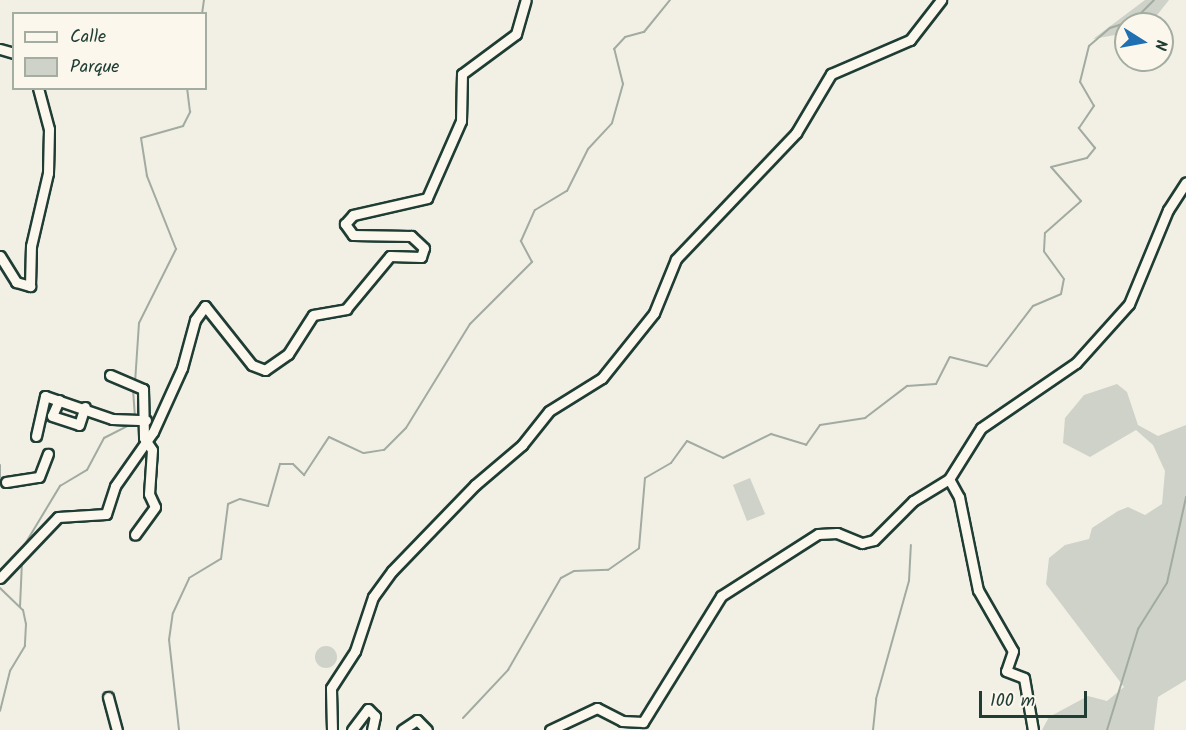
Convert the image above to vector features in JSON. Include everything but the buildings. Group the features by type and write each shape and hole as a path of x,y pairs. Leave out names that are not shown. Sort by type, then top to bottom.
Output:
{"street":[{"path":"0,578 58,517 106,514 114,486 147,440 205,306 252,365 265,370 288,354 313,315 345,309 390,256 421,257 424,248 411,237 353,235 345,224 353,215 427,198 459,127 462,74 516,33 526,0"},
{"path":"332,730 332,688 355,651 373,597 392,571 474,485 522,445 549,411 602,378 654,313 663,282 681,252 796,133 831,74 910,40 940,0"},
{"path":"0,256 16,282 30,286 31,246 48,173 49,129 39,90"},
{"path":"550,730 597,708 622,721 643,722 721,596 818,534 837,533 862,543 874,540 913,501 949,479 981,428 1076,363 1129,304 1160,226 1186,182"},
{"path":"110,375 142,389 143,420 147,440 152,450 149,494 155,507 135,535"},
{"path":"36,436 44,396 130,421 143,420"},
{"path":"59,400 52,416 79,425 85,407"},
{"path":"6,482 36,480 45,471 48,454"},
{"path":"949,479 959,497 978,591 1013,651 1006,671 1024,678 1033,730"},
{"path":"108,697 117,730"},
{"path":"351,730 368,710 375,717 372,730"},
{"path":"402,730 417,720 427,730"}],"green space":[{"path":"1145,0 1169,0 1160,12 1129,12"},
{"path":"1114,23 1114,35 1093,39"},
{"path":"1117,384 1127,392 1138,425 1158,436 1186,425 1186,680 1158,697 1154,730 1042,730 1049,717 1088,696 1107,701 1124,687 1046,584 1049,558 1065,545 1089,539 1092,528 1118,511 1128,507 1145,515 1162,504 1165,471 1153,445 1136,430 1090,457 1063,443 1065,418 1084,395"},
{"path":"750,478 765,514 747,521 733,485"},
{"path":"326,646 334,649 337,657 334,665 326,668 318,665 315,657 318,649"}],"waterway":[{"path":"202,12 204,0"},
{"path":"179,730 169,640 173,613 189,578 221,559 228,504 240,499 268,506 280,464 293,464 304,475 329,437 364,453 384,450 406,428 470,324 532,262 521,241 535,210 567,191 588,149 612,123 623,84 614,49 625,37 644,32 670,0"},
{"path":"463,718 508,670 561,578 574,571 608,570 639,548 645,478 671,463 687,441 723,458 771,434 806,445 820,425 865,418 907,386 936,384 950,357 987,366 1033,306 1061,294 1064,279 1044,251 1045,233 1081,201 1051,167 1087,158 1095,148 1079,128 1094,106 1080,82 1089,46 1110,28 1134,20 1154,0"},
{"path":"135,383 139,323 176,249 147,176 141,138 183,126 190,112 187,90"},
{"path":"133,389 135,416"},
{"path":"22,549 60,486 87,470 104,438 131,424"},
{"path":"0,465 0,477"},
{"path":"1107,730 1138,629 1167,583 1186,497"},
{"path":"873,730 876,699 909,581 911,545"},
{"path":"20,607 22,561"},
{"path":"0,588 23,610 26,624 25,646 10,671 0,711"}]}
